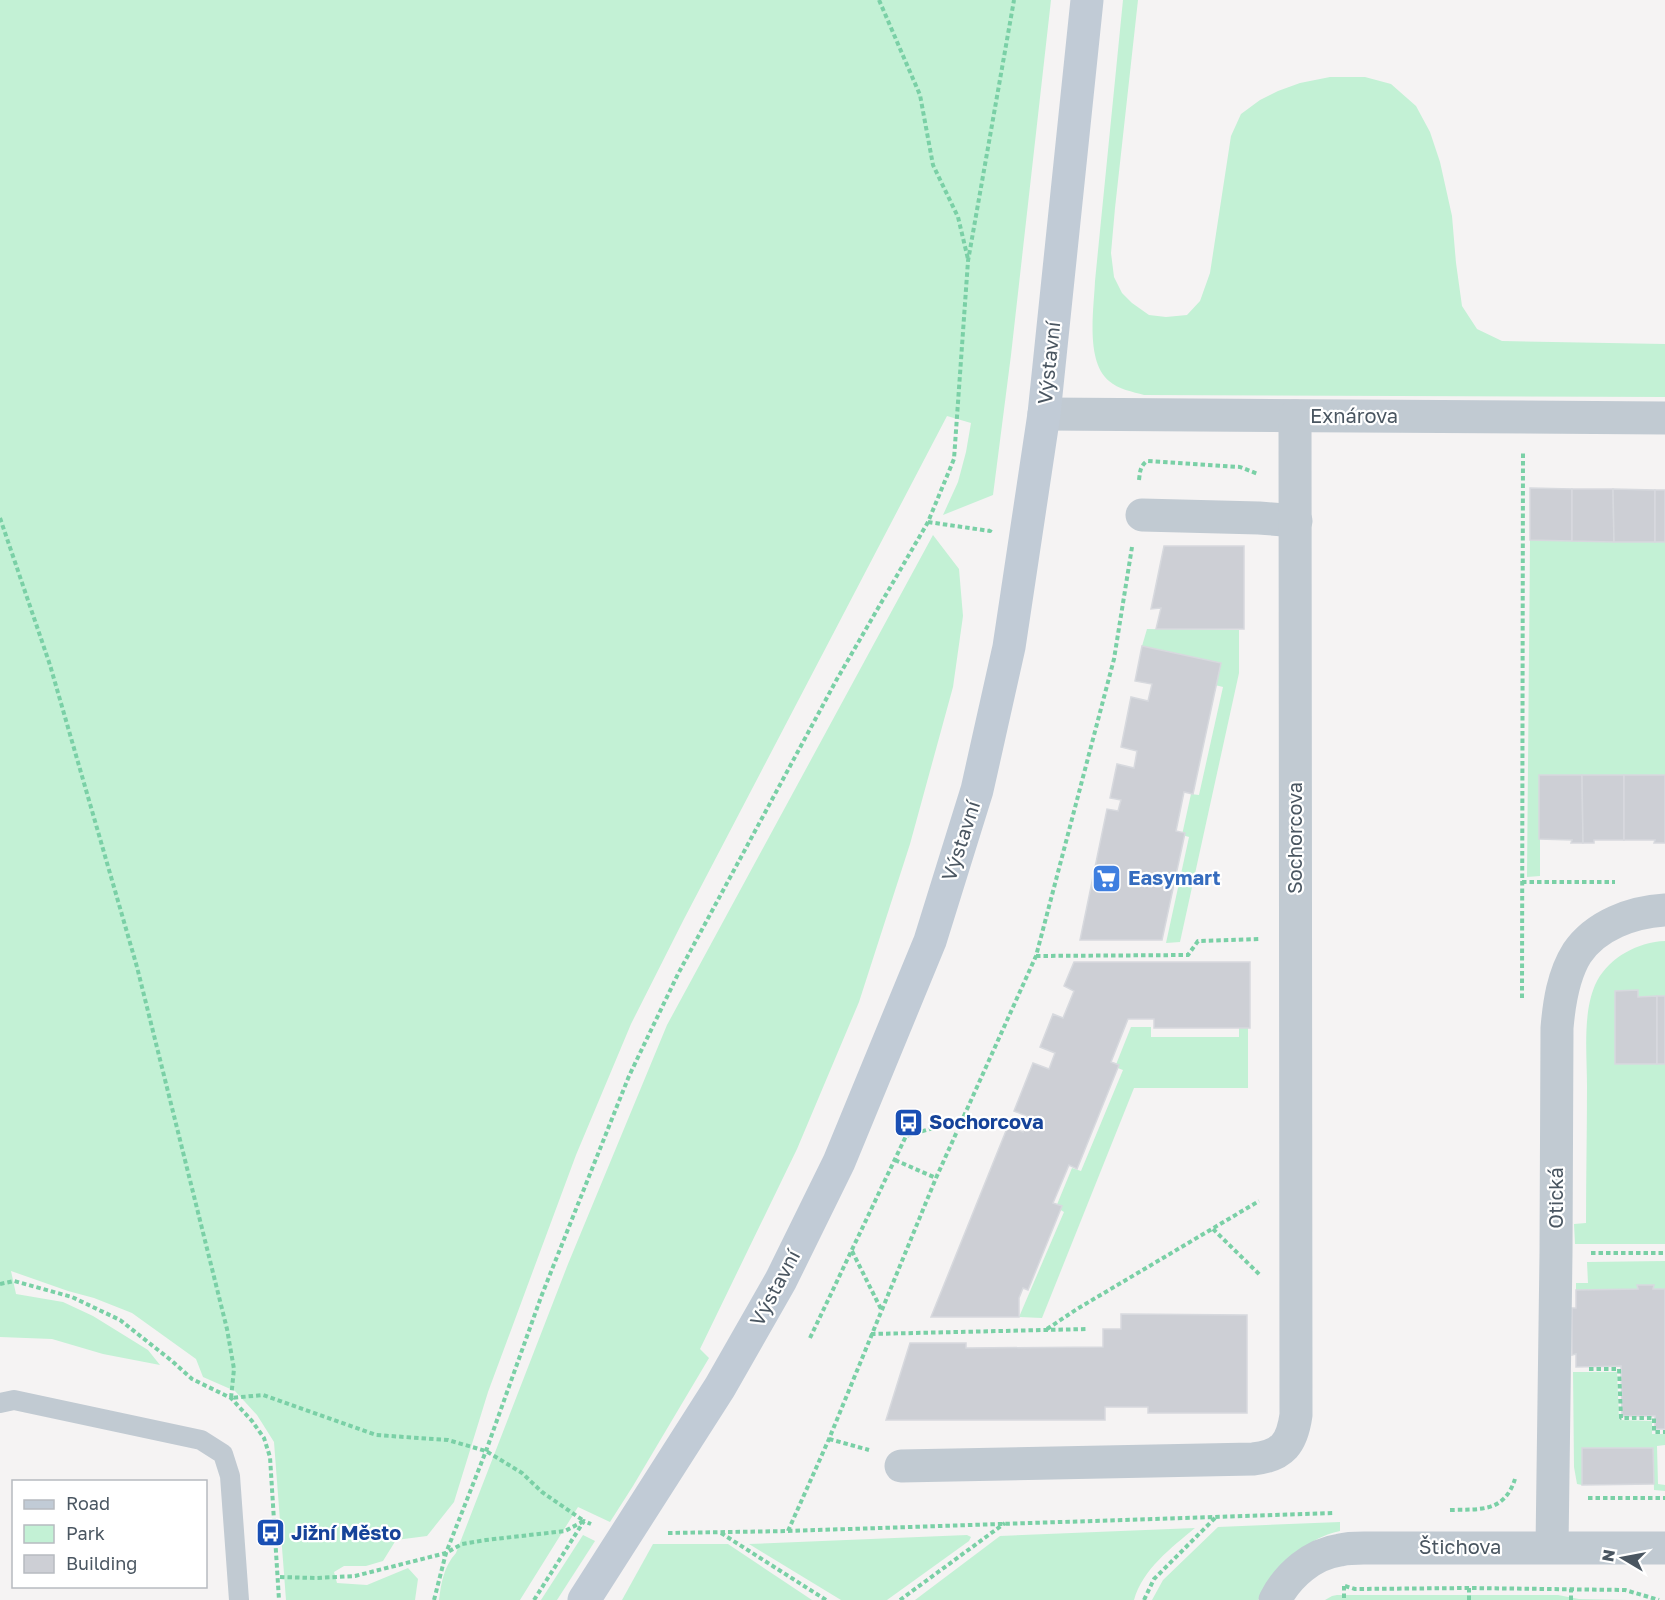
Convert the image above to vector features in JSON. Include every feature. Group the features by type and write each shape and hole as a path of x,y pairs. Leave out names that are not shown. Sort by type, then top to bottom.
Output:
{"main road":[{"name":"Výstavní","path":"584,1600 720,1387 781,1280 839,1162 930,941 977,790 1009,647 1044,414 1087,0"}],"street":[{"name":"Exnárova","path":"1044,414 1665,418"},
{"name":"Sochorcova","path":"889,1458 1253,1459 1267,1458 1278,1452 1287,1444 1293,1432 1296,1414 1295,416"},
{"path":"1138,525 1296,521"},
{"name":"Otická","path":"1552,1547 1558,1009 1569,969 1576,954 1587,942 1617,921 1648,911 1665,910"},
{"name":"Štichova","path":"1275,1600 1291,1577 1307,1564 1322,1555 1339,1550 1364,1548 1665,1548"}],"lane":[{"path":"0,1403 14,1400 201,1440 223,1454 230,1476 238,1600"}],"path":[{"path":"879,0 920,95 933,165 958,217 968,261"},
{"path":"434,1600 446,1553 486,1451 541,1297 634,1066 678,974 837,679 927,522 954,459 968,261 1014,0"},
{"path":"1139,480 1140,468 1147,461 1240,467 1258,474"},
{"path":"0,518 50,665 137,967 226,1329 234,1369 231,1398 263,1395 376,1435 448,1440 486,1451 522,1473 543,1492 584,1521 594,1525"},
{"path":"788,1531 829,1439 936,1178 1036,956 1114,659 1138,525"},
{"path":"1522,882 1617,882"},
{"path":"1036,956 1188,955 1198,941 1266,938"},
{"path":"810,1338 906,1136 962,1120"},
{"path":"895,1160 936,1178"},
{"path":"1047,1329 1265,1198"},
{"path":"1213,1229 1262,1278 1263,1266"},
{"path":"851,1250 881,1309"},
{"path":"0,1284 14,1281 72,1297 120,1320 192,1379"},
{"path":"872,1334 1087,1329"},
{"path":"1585,1370 1619,1369 1621,1419 1654,1418 1654,1432 1665,1432"},
{"path":"829,1439 889,1458"},
{"path":"1144,1600 1154,1579 1217,1516"},
{"path":"278,1576 316,1578 355,1576 446,1553 462,1544 565,1530 584,1521"},
{"path":"534,1600 584,1521"},
{"path":"900,1600 1006,1523"},
{"path":"721,1532 826,1600"},
{"path":"1336,1586 1344,1585 1355,1589 1625,1590 1659,1600"},
{"path":"1344,1585 1344,1600"},
{"path":"1469,1588 1469,1600"},
{"path":"1571,1589 1571,1600"}],"green space":[{"path":"0,0 1051,0 993,495 943,515 958,482 971,423 947,416 631,1024 576,1155 488,1392 454,1502 427,1536 396,1540 383,1561 366,1566 344,1566 334,1572 337,1583 367,1585 408,1568 418,1579 415,1600 286,1600 274,1442 257,1415 235,1391 203,1377 196,1359 132,1313 11,1271 16,1294 63,1302 93,1316 148,1350 160,1365 103,1354 52,1339 0,1337"},
{"path":"1123,0 1138,0 1111,253 1114,277 1122,293 1132,303 1149,315 1166,317 1187,315 1200,301 1210,273 1231,136 1241,114 1260,100 1300,83 1330,77 1365,77 1391,84 1416,106 1430,132 1440,162 1452,216 1462,306 1477,329 1502,341 1665,344 1665,397 1144,395 1113,384 1101,372 1097,361 1093,319"},
{"path":"933,535 959,569 963,616 953,687 910,844 859,1002 797,1149 700,1349 709,1358 610,1522 578,1507 520,1600 439,1600 446,1569 456,1553 568,1264 667,1025"},
{"path":"1530,540 1665,542 1665,775 1540,775 1540,876 1527,877"},
{"path":"1147,629 1239,630 1239,673 1180,942 1166,943 1189,837 1182,835 1191,794 1199,795 1223,687 1215,685 1219,664 1142,646"},
{"path":"1665,941 1665,996 1638,997 1637,990 1615,991 1615,1063 1665,1064 1665,1244 1575,1244 1574,1224 1586,1223 1586,1032 1592,993 1603,972 1617,958 1645,944"},
{"path":"1239,1026 1248,1026 1248,1088 1134,1088 1042,1318 1019,1317 1064,1212 1056,1207 1072,1168 1081,1171 1123,1070 1115,1067 1131,1027 1151,1027 1151,1037 1239,1037"},
{"path":"1665,1261 1665,1289 1653,1289 1653,1285 1638,1285 1638,1289 1576,1290 1576,1283 1588,1283 1587,1262"},
{"path":"1573,1372 1617,1372 1619,1420 1652,1421 1652,1434 1665,1434 1665,1445 1657,1446 1658,1484 1665,1485 1665,1491 1654,1490 1653,1448 1582,1449 1582,1485 1577,1484 1574,1467"},
{"path":"1340,1522 1340,1531 1315,1540 1305,1547 1278,1574 1258,1600 1152,1600 1163,1580 1218,1527"},
{"path":"1195,1528 1151,1569 1144,1578 1134,1600 915,1600 1000,1536"},
{"path":"583,1535 595,1541 557,1600 541,1600"},
{"path":"967,1535 971,1537 969,1541 887,1600 841,1600 749,1544"},
{"path":"653,1544 728,1544 812,1600 622,1600"},
{"path":"1337,1595 1558,1595 1579,1599 1628,1600 1325,1600"}],"building":[{"path":"1530,488 1572,489 1572,541 1530,540"},
{"path":"1572,489 1613,489 1614,542 1572,541"},
{"path":"1613,489 1655,490 1655,542 1614,542"},
{"path":"1655,490 1665,490 1665,542 1655,542"},
{"path":"1164,546 1244,546 1244,629 1156,629 1161,608 1151,609"},
{"path":"1142,646 1221,663 1193,794 1184,792 1176,831 1185,833 1162,940 1080,940 1107,809 1118,811 1121,800 1110,798 1117,764 1134,768 1137,751 1121,747 1131,697 1148,701 1152,684 1135,681"},
{"path":"1539,775 1582,775 1583,843 1571,843 1572,840 1539,839"},
{"path":"1582,775 1624,775 1624,840 1594,840 1594,843 1583,843"},
{"path":"1624,775 1665,775 1665,843 1654,843 1655,840 1624,840"},
{"path":"1074,962 1250,962 1250,1028 1154,1028 1154,1019 1128,1019 1111,1062 1119,1065 1077,1169 1069,1165 1053,1203 1062,1206 1028,1290 1023,1288 1019,1298 1019,1317 931,1317 1008,1126 1023,1132 1029,1117 1014,1111 1033,1063 1049,1069 1055,1053 1040,1047 1053,1014 1063,1018 1074,991 1064,986"},
{"path":"1638,990 1638,997 1657,996 1657,1064 1615,1064 1615,991"},
{"path":"1657,996 1665,996 1665,1064 1657,1064"},
{"path":"1637,1285 1654,1285 1653,1289 1665,1289 1665,1429 1655,1429 1655,1416 1622,1416 1621,1366 1576,1367 1576,1354 1572,1355 1572,1308 1576,1308 1576,1290 1638,1289"},
{"path":"1121,1314 1247,1315 1247,1413 1148,1413 1148,1407 1105,1407 1105,1420 886,1420 910,1343 966,1343 966,1348 1103,1347 1103,1329 1121,1329"},
{"path":"1582,1448 1653,1448 1654,1484 1582,1485"}],"place":[{"name":"Easymart","path":"1107,878"},
{"name":"Sochorcova","path":"908,1122"},
{"name":"Jižní Město","path":"270,1533"}]}
